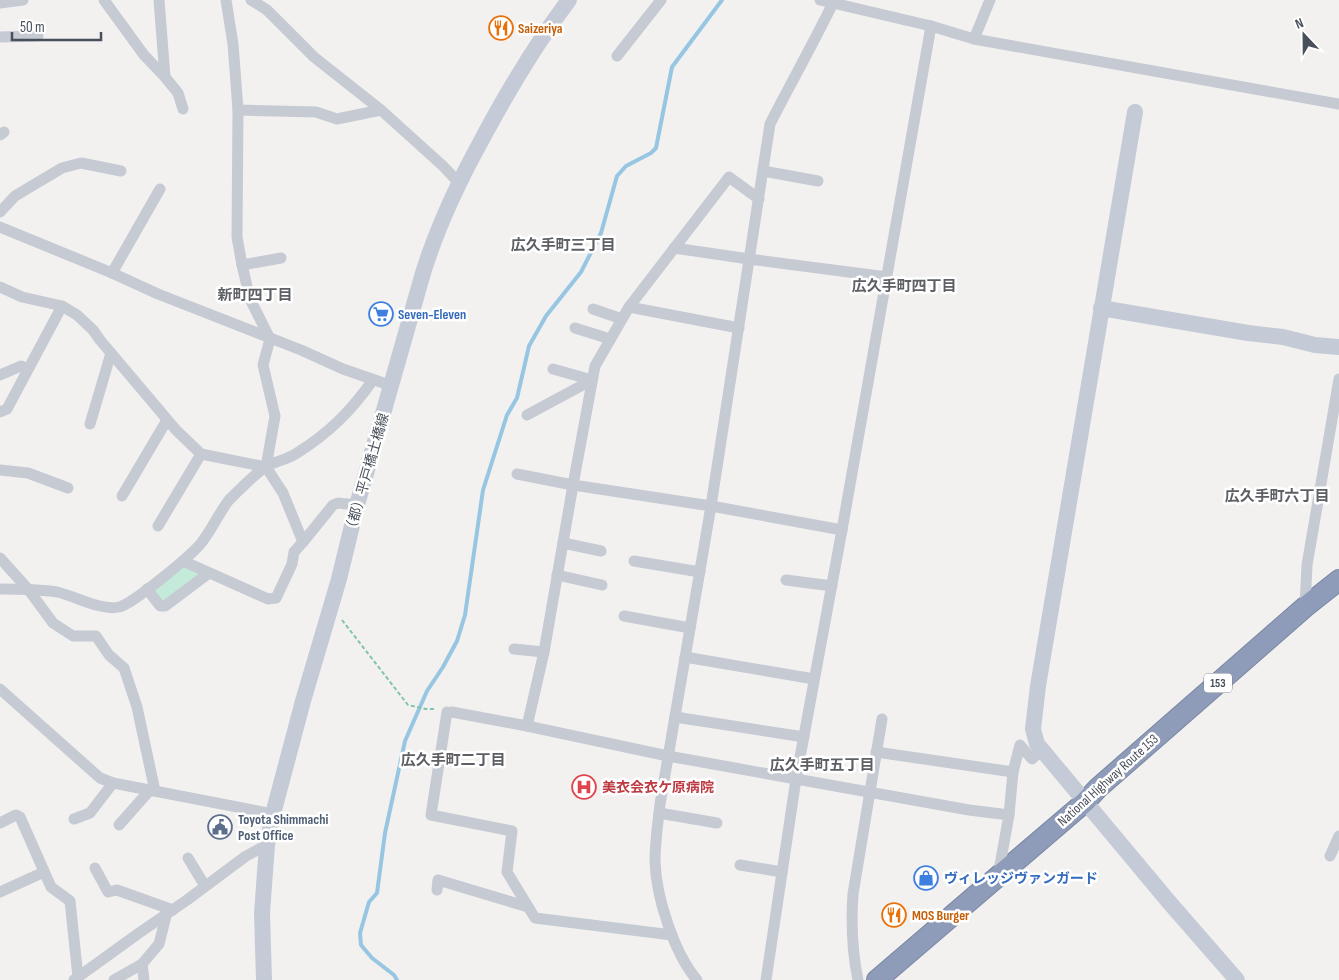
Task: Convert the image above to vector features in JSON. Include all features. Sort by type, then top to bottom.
[{"type":"highway","name":"National Highway Route 153","points":[[877,980],[998,878],[1305,607],[1339,580]]},
{"type":"street","points":[[0,4],[23,0]]},
{"type":"street","points":[[104,0],[144,55],[178,93],[183,109]]},
{"type":"street","points":[[159,0],[165,77]]},
{"type":"street","points":[[226,0],[238,110],[236,225],[242,265],[250,299],[270,339],[263,366],[275,416],[266,467],[283,493],[303,542]]},
{"type":"street","points":[[251,0],[267,10],[314,57],[381,110],[459,183]]},
{"type":"street","name":"（都）平戸橋土橋線","points":[[264,980],[262,913],[267,846],[273,814],[303,701],[331,607],[357,505],[433,240],[459,183],[507,93],[527,60],[569,0]]},
{"type":"street","points":[[617,56],[661,0]]},
{"type":"street","points":[[820,0],[974,38],[1339,104]]},
{"type":"street","points":[[974,38],[990,0]]},
{"type":"street","points":[[697,980],[688,969],[672,935],[659,888],[655,864],[655,842],[659,812],[711,506],[770,124],[832,3]]},
{"type":"street","points":[[766,980],[796,779],[931,26]]},
{"type":"street","points":[[0,37],[38,36]]},
{"type":"street","points":[[238,110],[316,112],[337,119],[381,110]]},
{"type":"street","points":[[1135,112],[1038,686],[1033,729],[1037,744],[1237,980]]},
{"type":"street","points":[[0,212],[15,196],[62,168],[82,163],[121,171]]},
{"type":"street","points":[[763,171],[818,181]]},
{"type":"street","points":[[527,726],[544,652],[572,486],[595,366],[629,307],[729,177],[759,199]]},
{"type":"street","points":[[112,273],[160,189]]},
{"type":"street","points":[[0,226],[158,294],[392,386]]},
{"type":"street","points":[[674,248],[750,260],[887,277]]},
{"type":"street","points":[[242,265],[281,258]]},
{"type":"street","points":[[0,287],[22,297],[62,306],[77,315],[93,330],[167,420],[201,454],[266,467]]},
{"type":"street","points":[[0,412],[7,409],[26,370],[62,306]]},
{"type":"street","points":[[629,307],[739,328]]},
{"type":"street","points":[[1101,308],[1248,333],[1283,337],[1314,345],[1339,347]]},
{"type":"street","points":[[593,309],[622,319]]},
{"type":"street","points":[[575,328],[610,339]]},
{"type":"street","points":[[90,424],[111,353]]},
{"type":"street","points":[[0,375],[21,366],[26,370]]},
{"type":"street","points":[[553,369],[592,380]]},
{"type":"street","points":[[1305,607],[1307,565],[1339,379]]},
{"type":"street","points":[[0,588],[57,592],[107,608],[121,607],[147,590],[183,562],[202,543],[230,500],[266,467],[284,460],[316,441],[356,404],[373,380]]},
{"type":"street","points":[[527,415],[592,380]]},
{"type":"street","points":[[122,496],[167,420]]},
{"type":"street","points":[[158,526],[201,454]]},
{"type":"street","points":[[0,470],[28,473],[68,488]]},
{"type":"street","points":[[517,474],[572,486],[711,506],[842,530]]},
{"type":"street","points":[[183,562],[268,599],[276,598],[292,564],[294,552],[333,505],[338,503],[357,505]]},
{"type":"street","points":[[563,543],[601,551]]},
{"type":"street","points":[[0,558],[28,589],[53,623],[73,636],[96,636],[109,655],[124,668],[137,707],[153,790]]},
{"type":"street","points":[[634,561],[700,572]]},
{"type":"street","points":[[147,590],[160,606],[165,606],[208,573]]},
{"type":"street","points":[[557,575],[602,585]]},
{"type":"street","points":[[786,580],[832,586]]},
{"type":"street","points":[[624,616],[690,628]]},
{"type":"street","points":[[514,649],[544,652]]},
{"type":"street","points":[[685,657],[814,679]]},
{"type":"street","points":[[0,689],[100,778],[113,783],[273,814]]},
{"type":"street","points":[[672,935],[536,918],[508,872],[512,830],[431,815],[450,712],[527,726],[668,756],[969,810],[1009,815]]},
{"type":"street","points":[[675,717],[804,737]]},
{"type":"street","points":[[858,980],[854,958],[853,894],[882,719]]},
{"type":"street","points":[[998,878],[1009,815],[1013,772],[1020,745],[1032,759],[1042,750]]},
{"type":"street","points":[[876,752],[1013,772]]},
{"type":"street","points":[[74,819],[90,813],[113,783]]},
{"type":"street","points":[[119,825],[153,790]]},
{"type":"street","points":[[659,812],[718,823]]},
{"type":"street","points":[[0,823],[16,815],[20,817],[51,887],[70,901],[76,979]]},
{"type":"street","points":[[1330,856],[1339,836]]},
{"type":"street","points":[[76,979],[138,933],[170,913],[246,856],[267,846]]},
{"type":"street","points":[[188,858],[206,886]]},
{"type":"street","points":[[740,865],[782,872]]},
{"type":"street","points":[[95,868],[108,892],[117,890],[170,913]]},
{"type":"street","points":[[0,892],[44,872]]},
{"type":"street","points":[[437,890],[438,880],[528,907]]},
{"type":"street","points":[[114,980],[142,964],[159,944],[170,913]]},
{"type":"street","points":[[142,964],[144,980]]},
{"type":"path","points":[[331,607],[408,704],[426,709]]},
{"type":"green space","points":[[183,561],[209,573],[165,606],[147,589]]},
{"type":"waterway","points":[[397,980],[394,975],[372,958],[361,945],[360,933],[369,902],[377,893],[385,833],[405,741],[427,691],[457,641],[465,615],[483,490],[507,415],[517,398],[529,346],[546,316],[581,272],[601,233],[617,176],[626,166],[651,153],[656,148],[672,67],[722,0]]},
{"type":"place","name":"Saizeriya","points":[[501,28]]},
{"type":"place","name":"Seven-Eleven","points":[[381,314]]},
{"type":"place","name":"美衣会衣ケ原病院","points":[[584,787]]},
{"type":"place","name":"Toyota Shimmachi Post Office","points":[[220,827]]},
{"type":"place","name":"ヴィレッジヴァンガード","points":[[926,878]]},
{"type":"place","name":"MOS Burger","points":[[894,915]]},
{"type":"district","name":"広久手町三丁目","points":[[563,245]]},
{"type":"district","name":"広久手町四丁目","points":[[904,286]]},
{"type":"district","name":"新町四丁目","points":[[255,295]]},
{"type":"district","name":"広久手町六丁目","points":[[1277,496]]},
{"type":"district","name":"広久手町二丁目","points":[[453,760]]},
{"type":"district","name":"広久手町五丁目","points":[[822,765]]}]
